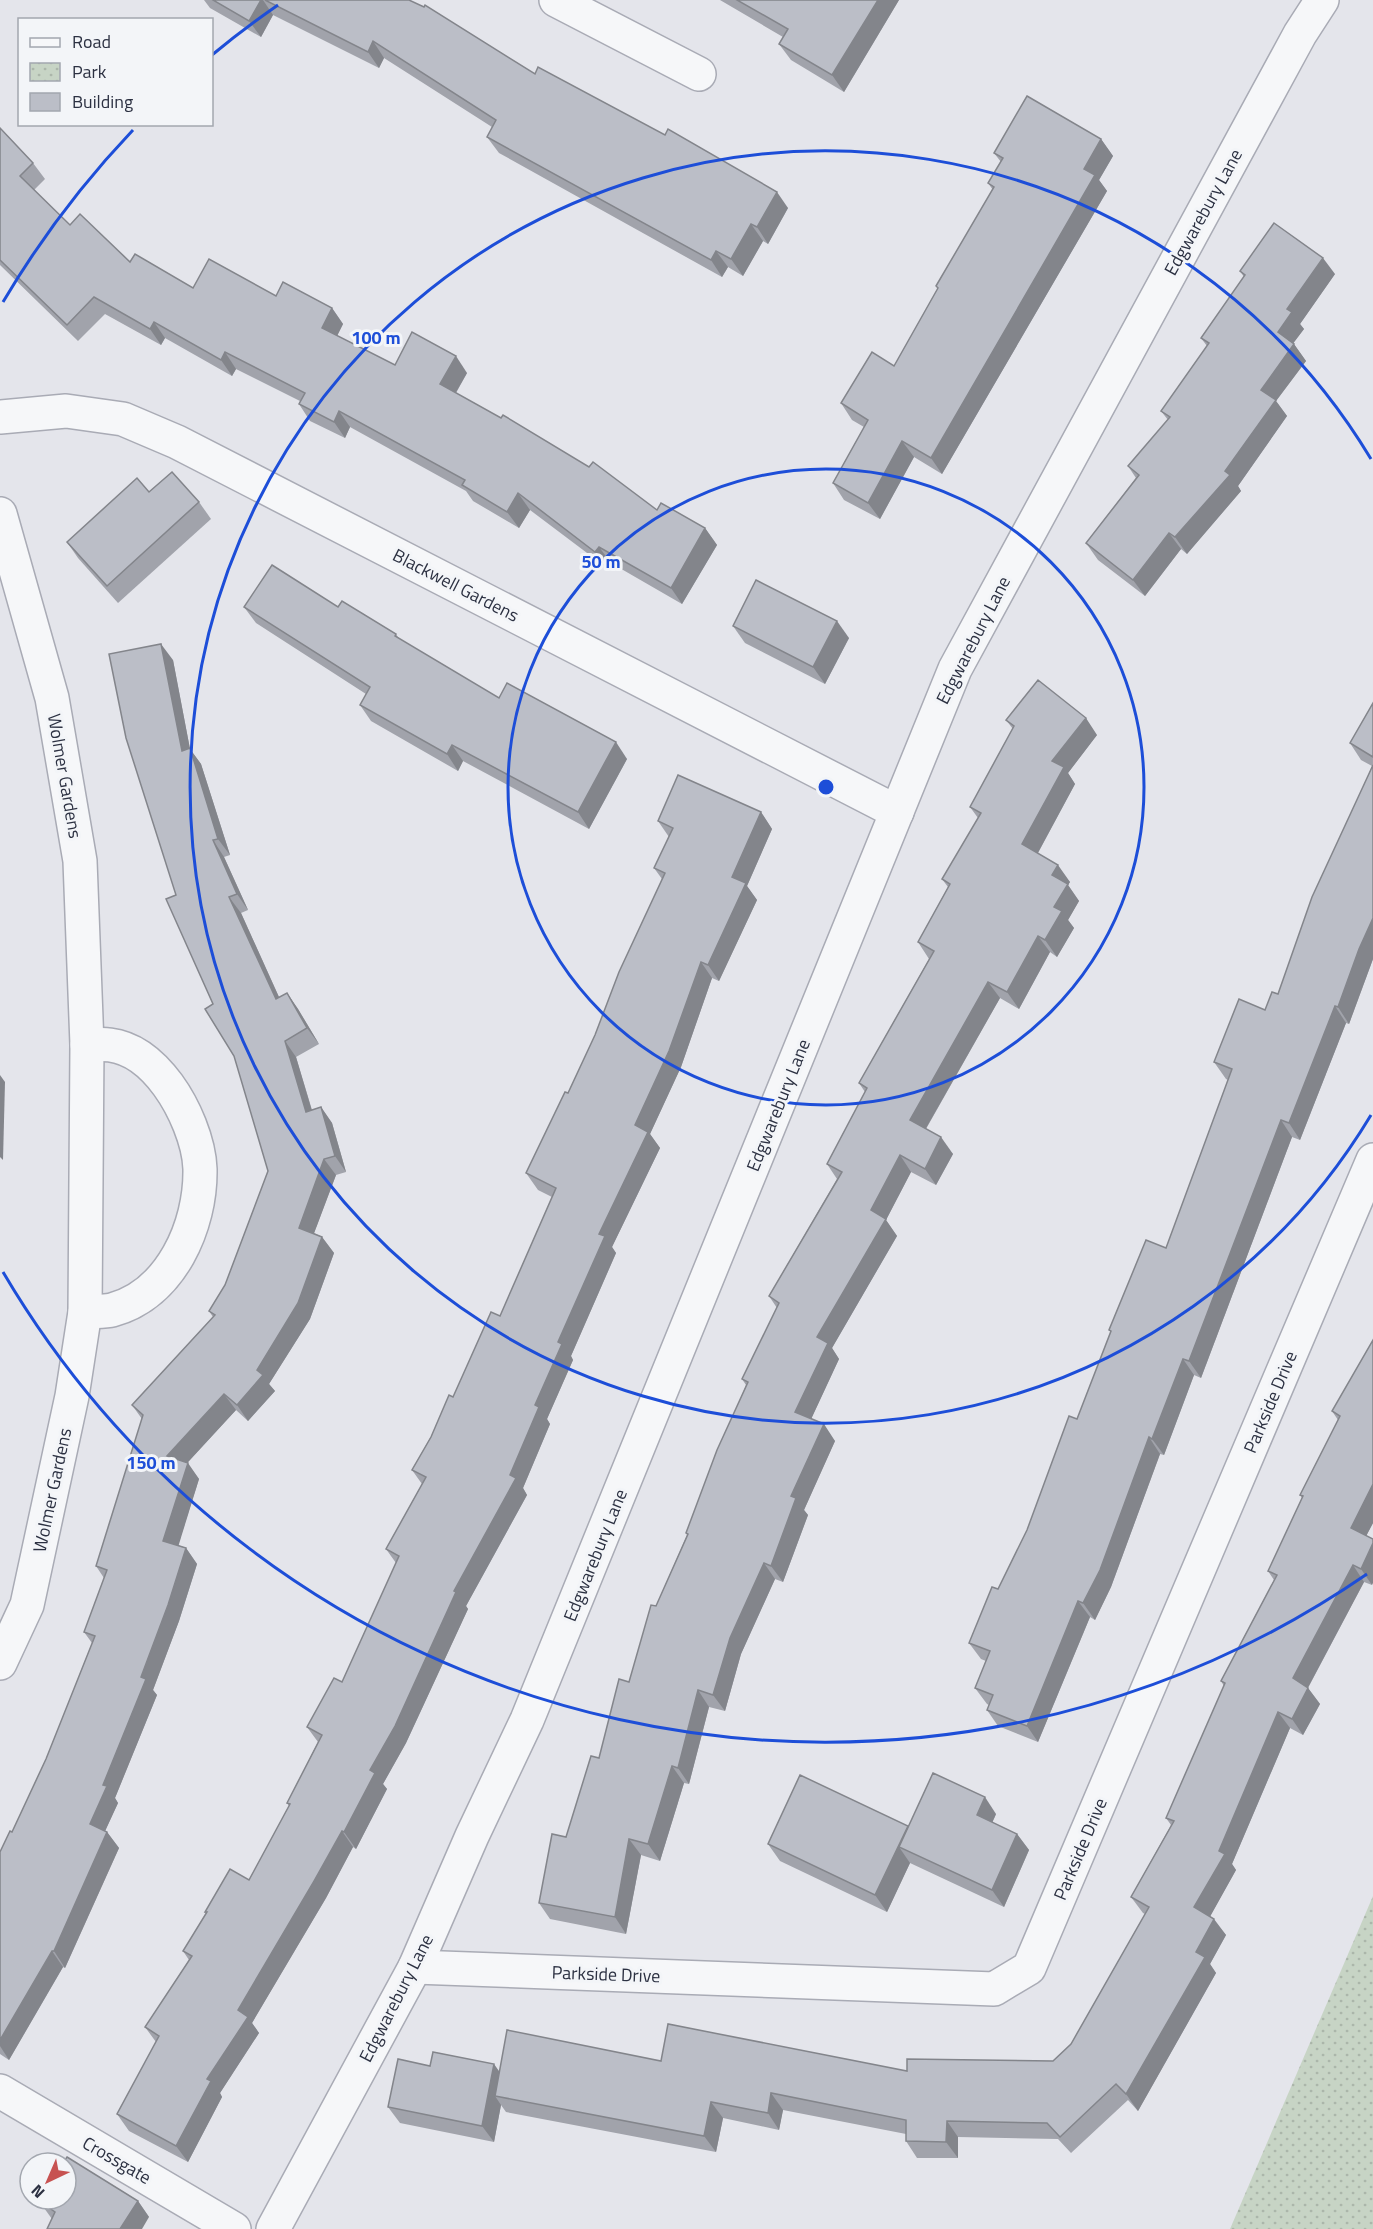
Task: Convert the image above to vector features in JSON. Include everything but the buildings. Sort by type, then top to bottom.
[{"type":"street","points":[[556,0],[699,74]]},
{"type":"street","name":"Edgwarebury Lane","points":[[273,2229],[415,1967],[472,1836],[527,1720],[955,669],[1294,44],[1322,0]]},
{"type":"street","name":"Blackwell Gardens","points":[[0,417],[66,411],[123,419],[177,442],[897,812]]},
{"type":"street","name":"Wolmer Gardens","points":[[0,514],[52,698],[80,861],[87,1045],[85,1312],[72,1396],[27,1605],[0,1663]]},
{"type":"street","points":[[85,1312],[112,1310],[134,1300],[154,1287],[170,1271],[190,1231],[198,1195],[200,1168],[196,1144],[178,1100],[158,1071],[138,1055],[111,1045],[87,1045]]},
{"type":"street","name":"Parkside Drive","points":[[415,1967],[994,1989],[1029,1968],[1373,1160]]},
{"type":"street","name":"Crossgate","points":[[0,2091],[234,2229]]},
{"type":"green space","points":[[1373,1896],[1373,2229],[1230,2229]]}]
